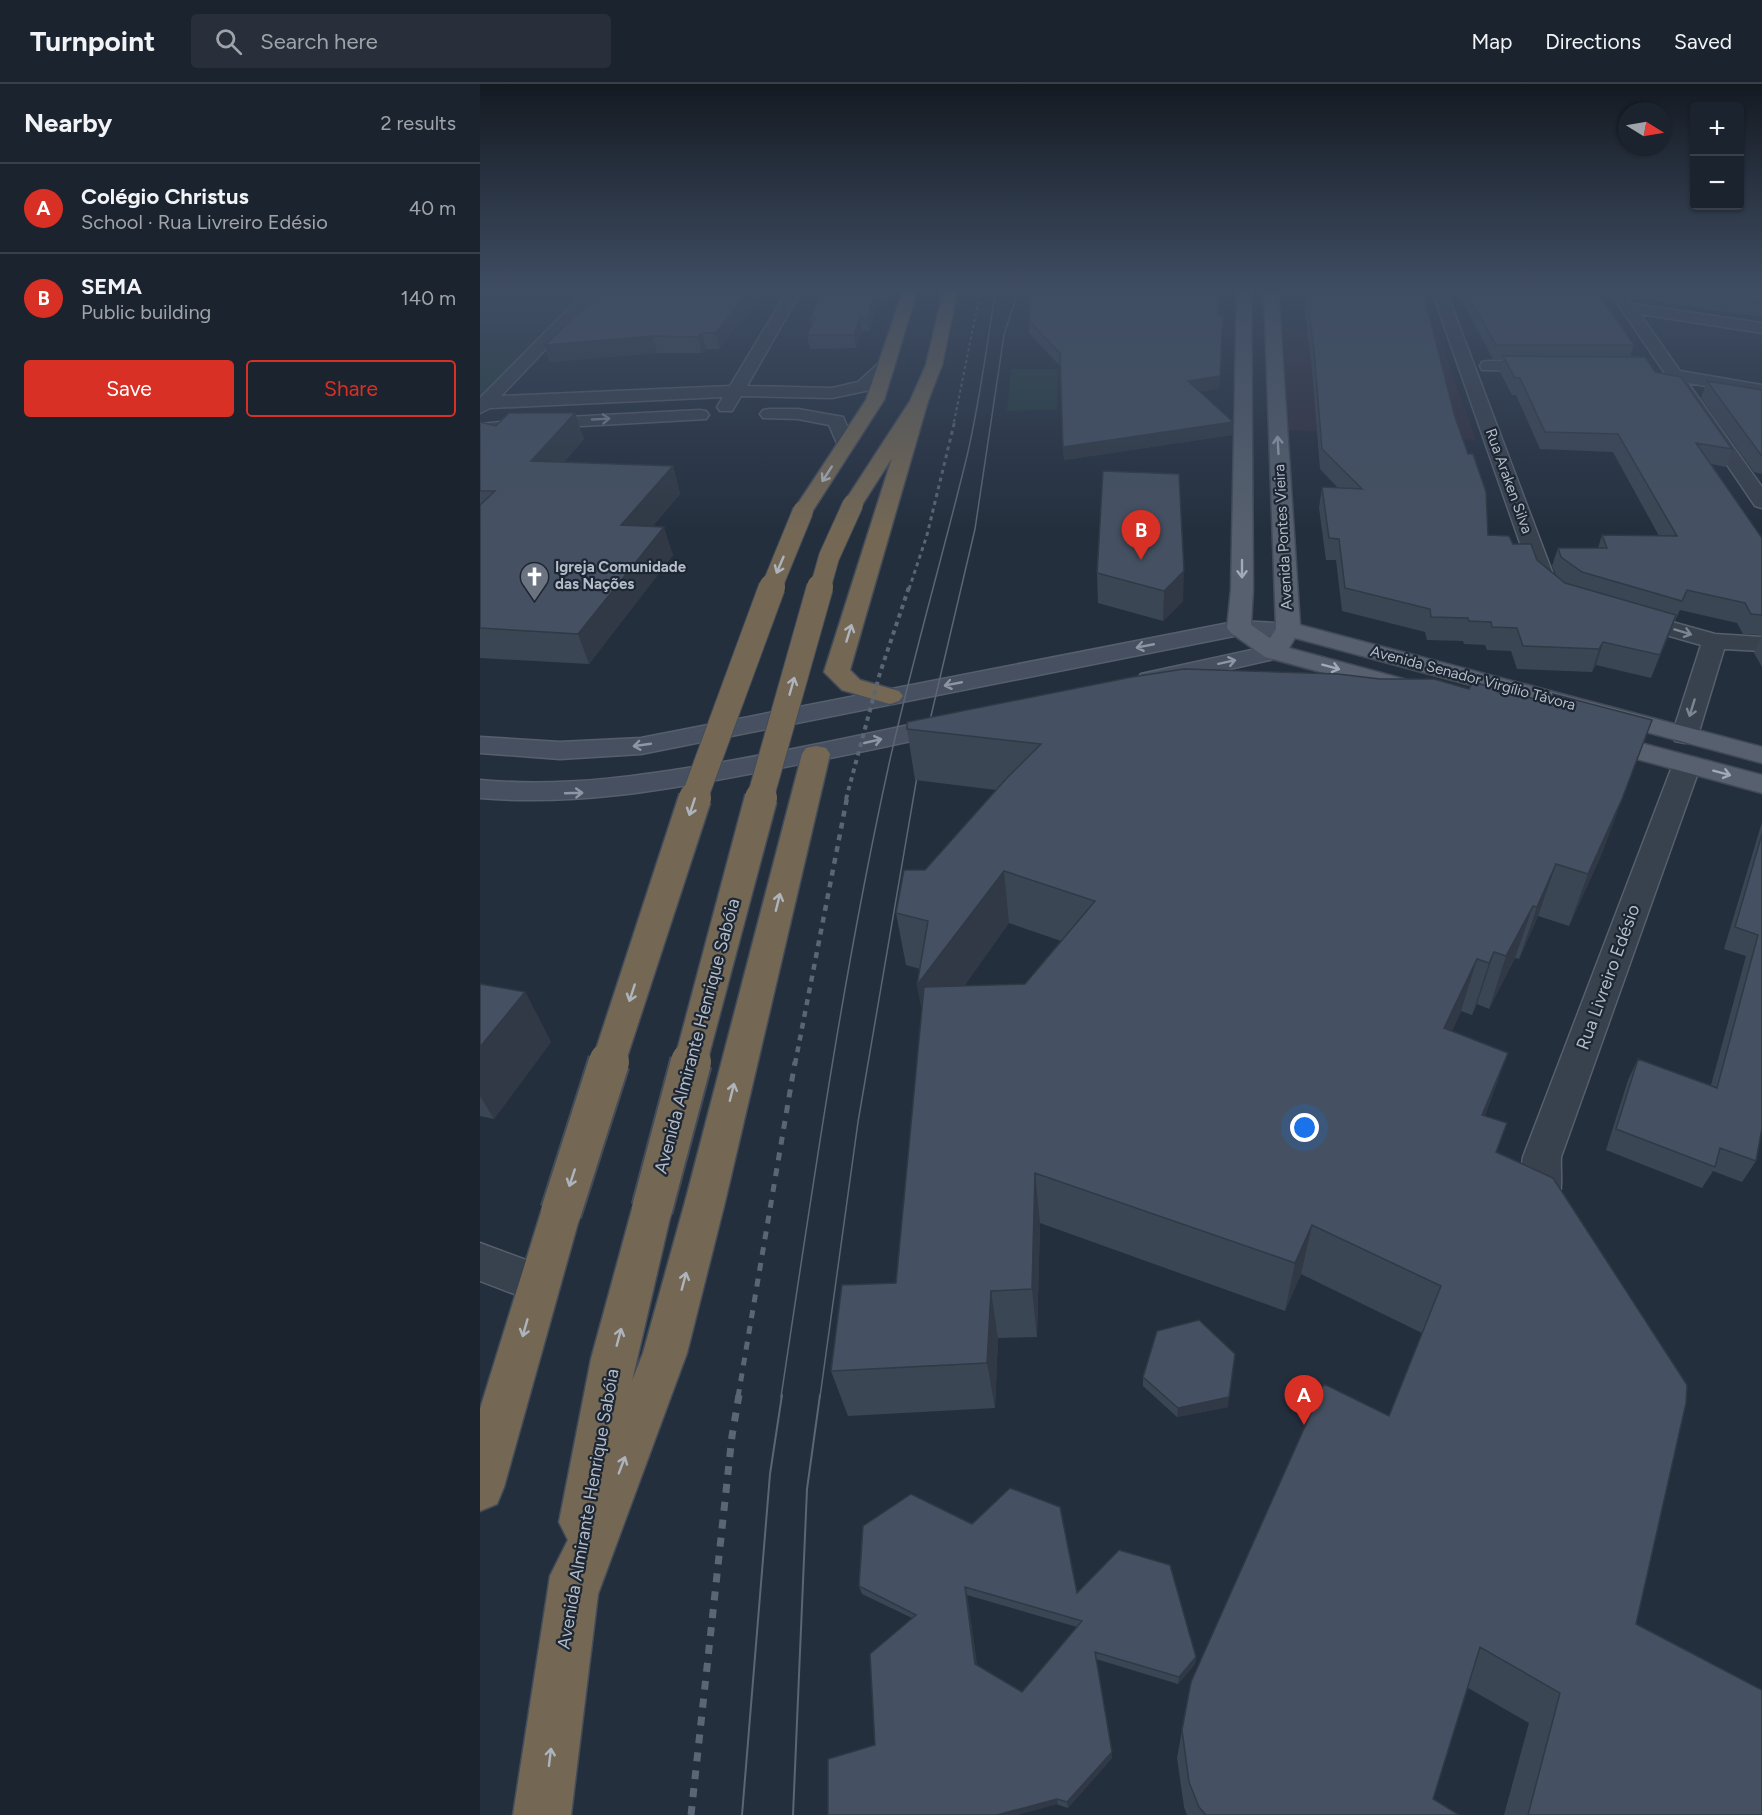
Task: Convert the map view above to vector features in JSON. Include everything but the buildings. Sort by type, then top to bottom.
[{"type":"highway","points":[[480,1487],[538,1284],[705,765],[777,572],[803,511],[875,400],[886,369]]},
{"type":"highway","name":"Avenida Almirante Henrique Sabóia","points":[[542,1815],[571,1598],[613,1359],[774,747],[829,557],[853,504],[919,401],[932,369]]},
{"type":"highway","points":[[890,696],[851,685],[837,672],[919,401]]},
{"type":"highway","points":[[571,1598],[664,1353],[705,1202],[816,754]]},
{"type":"main road","points":[[1243,369],[1242,590],[1239,628],[1274,652]]},
{"type":"main road","name":"Avenida Pontes Vieira","points":[[1274,652],[1288,629],[1275,369]]},
{"type":"main road","name":"Avenida Senador Virgílio Távora","points":[[1288,629],[1686,749],[1762,784]]},
{"type":"main road","name":"Avenida Senador Virgílio Távora","points":[[1274,652],[1438,696]]},
{"type":"main road","name":"Avenida Senador Virgílio Távora","points":[[1574,733],[1686,749],[1762,755]]},
{"type":"street","points":[[482,404],[517,369]]},
{"type":"street","points":[[722,414],[748,369]]},
{"type":"street","points":[[482,404],[735,391],[832,393],[864,386],[883,369]]},
{"type":"street","name":"Rua Araken Silva","points":[[1467,369],[1544,580],[1567,598]]},
{"type":"street","points":[[1669,369],[1758,492]]},
{"type":"street","points":[[1673,375],[1762,390]]},
{"type":"street","points":[[480,430],[573,421],[722,414],[798,414],[837,422],[846,444]]},
{"type":"street","points":[[1609,612],[1714,641],[1762,644]]},
{"type":"street","points":[[480,745],[530,751],[641,746],[1239,628],[1288,629]]},
{"type":"street","name":"Rua Livreiro Edésio","points":[[1542,1192],[1540,1174],[1542,1157],[1686,749],[1714,641]]},
{"type":"street","points":[[1129,684],[1274,652]]},
{"type":"street","points":[[480,789],[515,793],[591,792],[637,786],[816,754],[978,717]]},
{"type":"street","points":[[480,1262],[538,1284]]},
{"type":"shaded area","points":[[1285,369],[1451,369],[1476,440],[1288,430]]},
{"type":"green space","points":[[480,369],[512,369],[498,385],[480,396]]},
{"type":"green space","points":[[1011,369],[1058,369],[1057,410],[1007,411]]},
{"type":"tram line","points":[[781,1397],[830,1079],[872,843],[898,725],[972,435],[984,369]]},
{"type":"tram line","points":[[927,733],[975,529],[999,369]]},
{"type":"tram line","points":[[820,1397],[858,1122],[919,765]]},
{"type":"tram line","points":[[742,1815],[770,1474],[782,1395]]},
{"type":"tram line","points":[[793,1815],[807,1489],[820,1395]]},
{"type":"railway","points":[[954,422],[965,369]]},
{"type":"railway","points":[[909,589],[927,535],[955,420]]},
{"type":"railway","points":[[846,799],[880,673],[909,587]]},
{"type":"railway","points":[[795,1064],[847,798]]},
{"type":"railway","points":[[738,1397],[795,1062]]},
{"type":"railway","points":[[691,1815],[732,1436],[739,1395]]},
{"type":"place","name":"SEMA","points":[[1141,560]]},
{"type":"place","name":"Igreja Comunidade das Nações","points":[[534,602]]},
{"type":"place","name":"Colégio Christus","points":[[1304,1425]]}]
